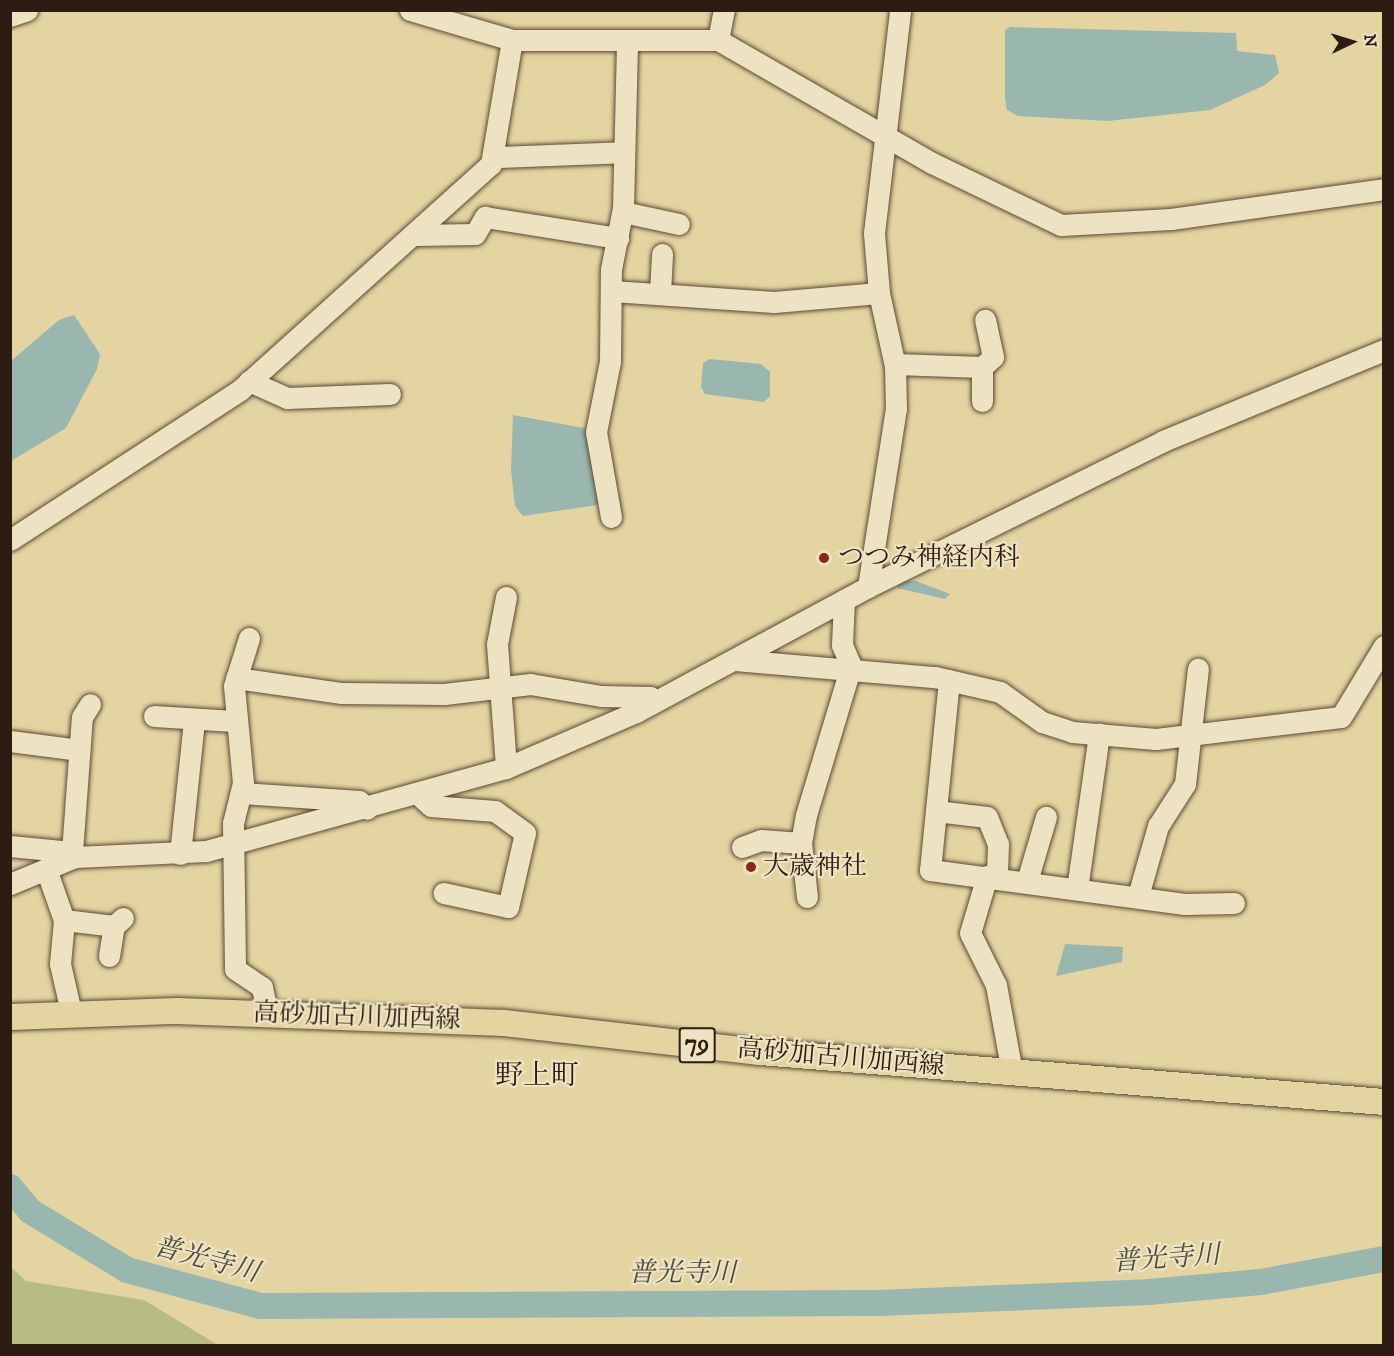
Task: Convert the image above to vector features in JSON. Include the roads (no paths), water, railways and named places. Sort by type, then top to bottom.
[{"type":"main road","name":"高砂加古川加西線","points":[[10,1017],[71,1012],[267,1013],[504,1023],[760,1052],[1383,1102]]},
{"type":"street","points":[[10,16],[27,10]]},
{"type":"street","points":[[410,10],[512,40],[627,42],[717,40],[886,136],[1061,225],[1171,219],[1383,189]]},
{"type":"street","points":[[717,40],[724,10]]},
{"type":"street","points":[[868,587],[896,409],[895,364],[879,293],[876,184],[886,136],[900,10]]},
{"type":"street","points":[[10,540],[249,381],[416,235],[496,157],[512,40]]},
{"type":"street","points":[[611,517],[596,432],[609,361],[612,291],[623,212],[627,42]]},
{"type":"street","points":[[496,157],[624,152]]},
{"type":"street","points":[[623,212],[679,224]]},
{"type":"street","points":[[416,235],[475,234],[485,218],[618,238]]},
{"type":"street","points":[[660,293],[662,254]]},
{"type":"street","points":[[612,291],[774,302],[879,293]]},
{"type":"street","points":[[895,364],[982,367],[993,357],[985,320]]},
{"type":"street","points":[[10,846],[73,855],[180,854],[235,844],[419,795],[506,768],[654,702],[868,587],[1163,441],[1383,350]]},
{"type":"street","points":[[982,367],[982,401]]},
{"type":"street","points":[[249,381],[287,398],[390,394]]},
{"type":"street","points":[[506,597],[497,644],[506,768]]},
{"type":"street","points":[[807,897],[801,843],[850,669],[842,645],[844,600]]},
{"type":"street","points":[[249,638],[236,678],[234,721],[240,730],[242,794],[234,813],[235,969],[262,987],[267,1013]]},
{"type":"street","points":[[735,660],[949,680],[1000,692],[1042,722],[1099,734],[1156,739],[1341,717],[1383,646]]},
{"type":"street","points":[[1138,896],[1158,826],[1185,784],[1194,735],[1198,669]]},
{"type":"street","points":[[236,678],[342,693],[444,694],[530,684],[601,696],[650,697],[654,702]]},
{"type":"street","points":[[949,680],[930,870],[992,876],[1185,904],[1234,903]]},
{"type":"street","points":[[73,855],[82,717],[90,704]]},
{"type":"street","points":[[154,716],[234,721]]},
{"type":"street","points":[[180,854],[194,720]]},
{"type":"street","points":[[1077,889],[1099,734]]},
{"type":"street","points":[[10,741],[80,750]]},
{"type":"street","points":[[242,794],[359,801],[367,809]]},
{"type":"street","points":[[419,795],[431,806],[495,811],[525,833],[508,907],[444,893]]},
{"type":"street","points":[[936,811],[981,812],[987,817],[998,844],[992,876],[970,933],[996,985],[1012,1072]]},
{"type":"street","points":[[1027,881],[1046,817]]},
{"type":"street","points":[[742,847],[761,840],[801,843]]},
{"type":"street","points":[[10,884],[73,855]]},
{"type":"street","points":[[46,869],[64,920],[60,964],[71,1012]]},
{"type":"street","points":[[64,920],[118,922],[109,956]]},
{"type":"water","points":[[1010,27],[1236,33],[1237,51],[1275,55],[1279,73],[1265,85],[1210,110],[1108,121],[1018,116],[1007,110],[1005,98],[1005,30]]},
{"type":"water","points":[[74,315],[100,354],[97,369],[66,428],[11,461],[11,361],[59,320]]},
{"type":"water","points":[[710,359],[761,364],[770,372],[770,396],[764,402],[705,394],[701,387],[703,363]]},
{"type":"water","points":[[513,415],[589,429],[601,501],[597,505],[523,516],[515,506],[511,470]]},
{"type":"water","points":[[901,581],[916,581],[950,594],[945,599],[897,588]]},
{"type":"water","points":[[1065,944],[1123,947],[1122,962],[1056,976]]},
{"type":"waterway","name":"普光寺川","points":[[10,1187],[30,1211],[127,1270],[260,1306],[878,1303],[1149,1292],[1261,1282],[1384,1259]]},
{"type":"place","name":"つつみ神経内科","points":[[824,558]]},
{"type":"place","name":"大歳神社","points":[[751,867]]},
{"type":"district","name":"野上町","points":[[537,1076]]}]
